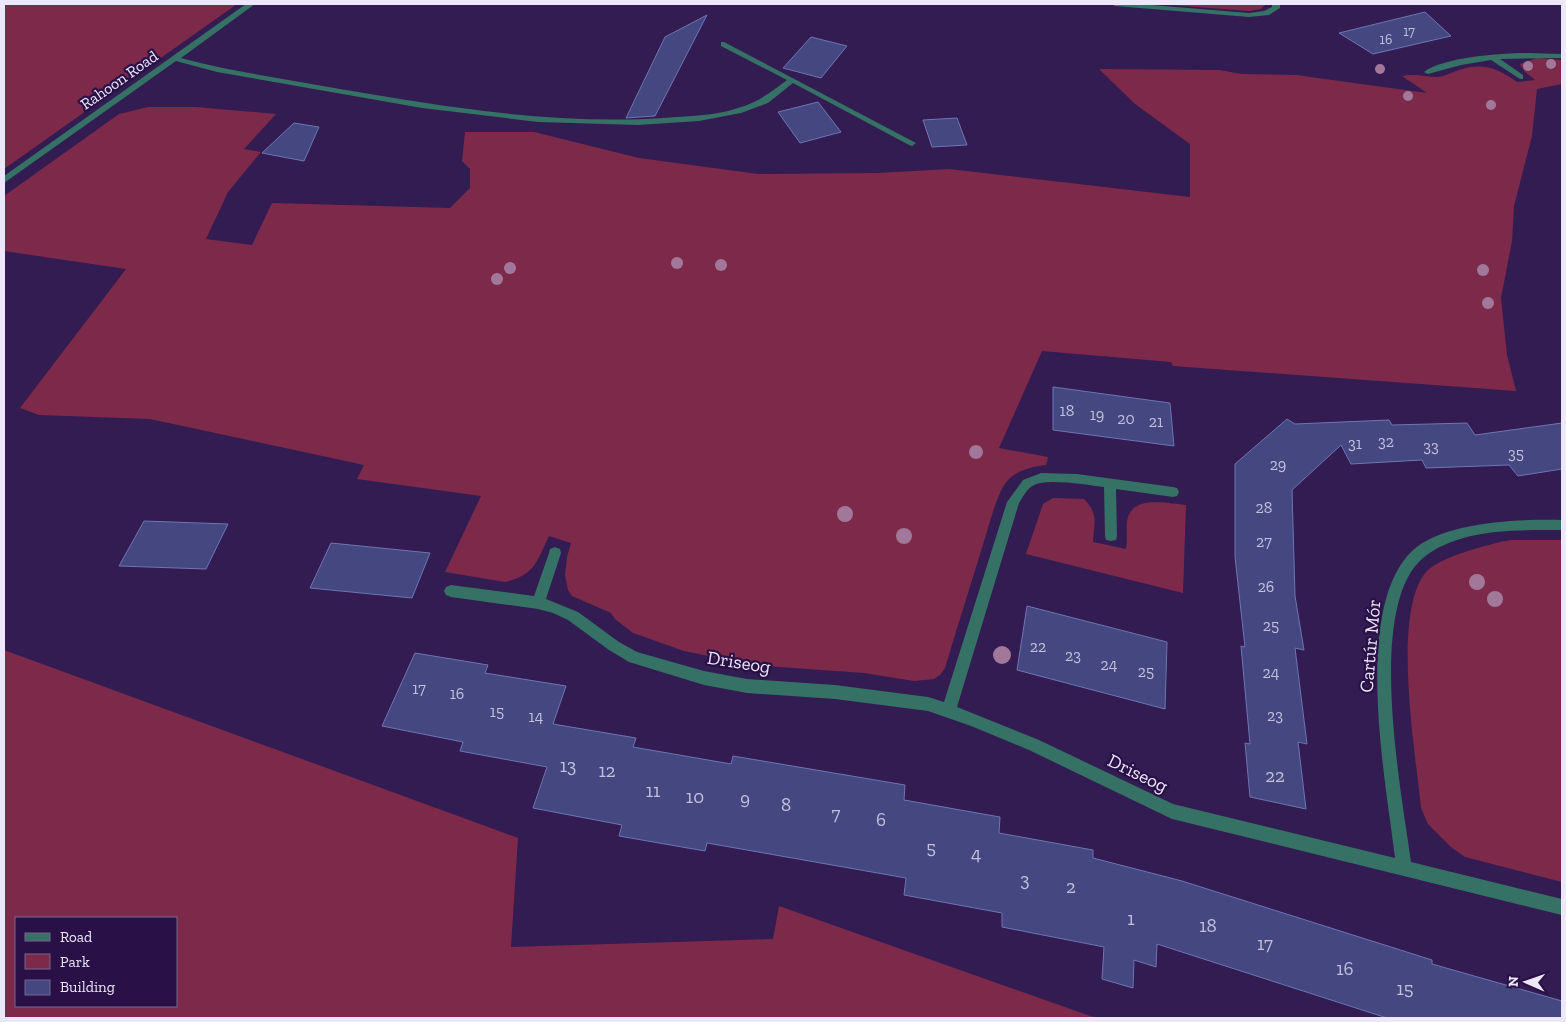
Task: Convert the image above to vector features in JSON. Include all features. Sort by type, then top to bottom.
[{"type":"street","name":"Rahoon Road","points":[[4,180],[251,4]]},
{"type":"street","points":[[1115,4],[1249,15],[1271,12],[1276,8],[1276,4]]},
{"type":"street","points":[[724,44],[912,144]]},
{"type":"street","points":[[1428,72],[1462,61],[1492,57],[1532,54],[1562,56]]},
{"type":"street","points":[[1492,57],[1520,77]]},
{"type":"street","points":[[176,59],[217,70],[422,105],[538,119],[638,122],[698,118],[738,111],[766,100],[792,80]]},
{"type":"street","points":[[948,712],[1013,502],[1019,492],[1031,480],[1061,478],[1173,492]]},
{"type":"street","points":[[1110,484],[1111,536]]},
{"type":"street","name":"Cartúr Mór","points":[[1404,867],[1385,700],[1386,643],[1390,608],[1400,576],[1416,555],[1441,541],[1493,528],[1562,526]]},
{"type":"street","points":[[538,603],[555,553]]},
{"type":"street","name":"Driseog","points":[[451,591],[538,603],[574,616],[614,646],[634,657],[697,676],[747,686],[835,692],[928,704],[982,722],[1172,811],[1404,867]]},
{"type":"street","points":[[1404,867],[1562,907]]},
{"type":"green space","points":[[4,4],[237,4],[4,169]]},
{"type":"green space","points":[[1158,4],[1266,4],[1261,9],[1249,11]]},
{"type":"green space","points":[[1537,58],[1562,60],[1562,84],[1537,89],[1532,136],[1514,206],[1512,241],[1501,298],[1507,355],[1516,391],[1173,366],[1171,362],[1042,351],[999,448],[1048,457],[1046,465],[1032,467],[1018,473],[1010,478],[1002,489],[992,515],[945,668],[934,679],[914,681],[864,673],[753,665],[684,651],[633,633],[615,619],[611,613],[572,596],[568,590],[565,575],[571,543],[549,536],[534,566],[515,579],[505,582],[445,572],[481,496],[357,479],[364,465],[150,419],[39,415],[20,408],[126,269],[4,251],[4,196],[119,114],[148,107],[196,107],[276,114],[244,149],[261,152],[228,192],[206,239],[252,245],[272,203],[450,208],[470,188],[470,169],[462,161],[465,132],[534,132],[639,158],[758,174],[878,173],[949,169],[1190,197],[1190,144],[1135,104],[1099,69],[1219,70],[1242,74],[1296,75],[1427,93],[1402,76],[1440,77],[1467,68],[1482,67],[1503,73],[1517,82],[1535,80],[1524,71],[1520,64]]},
{"type":"green space","points":[[1053,498],[1084,499],[1094,514],[1093,542],[1126,549],[1128,517],[1132,510],[1145,503],[1154,502],[1186,505],[1183,593],[1026,554],[1043,504]]},
{"type":"green space","points":[[1511,540],[1562,540],[1562,882],[1465,857],[1451,847],[1428,824],[1421,808],[1408,686],[1410,619],[1416,592],[1426,572],[1442,561],[1479,547]]},
{"type":"green space","points":[[4,650],[518,838],[511,947],[773,939],[779,906],[1096,1018],[4,1018]]},
{"type":"building","points":[[1425,12],[1451,36],[1373,54],[1339,33]]},
{"type":"building","points":[[707,15],[655,116],[626,118],[665,37]]},
{"type":"building","points":[[811,37],[847,46],[821,78],[783,68]]},
{"type":"building","points":[[818,102],[841,132],[800,143],[778,112]]},
{"type":"building","points":[[957,118],[967,145],[932,147],[923,120]]},
{"type":"building","points":[[294,123],[319,127],[304,161],[262,153]]},
{"type":"building","points":[[1053,387],[1170,403],[1174,446],[1053,430]]},
{"type":"building","points":[[1287,419],[1295,424],[1389,420],[1392,425],[1467,423],[1475,435],[1562,423],[1562,469],[1518,476],[1509,465],[1426,468],[1422,460],[1351,464],[1341,445],[1292,490],[1295,596],[1304,650],[1295,648],[1307,744],[1298,742],[1306,809],[1250,797],[1245,743],[1250,744],[1241,646],[1245,647],[1235,557],[1235,464]]},
{"type":"building","points":[[144,521],[228,524],[206,569],[119,566]]},
{"type":"building","points":[[331,543],[430,553],[412,598],[310,588]]},
{"type":"building","points":[[1027,606],[1167,642],[1165,709],[1017,670]]},
{"type":"building","points":[[415,653],[488,665],[485,673],[566,686],[553,724],[636,738],[633,747],[731,764],[733,756],[905,785],[904,800],[1000,817],[999,833],[1093,850],[1093,858],[1182,881],[1432,960],[1432,964],[1562,1001],[1562,1018],[1387,1018],[1157,944],[1156,967],[1134,960],[1133,988],[1102,979],[1104,947],[1002,927],[1002,913],[904,895],[906,878],[707,843],[705,851],[619,836],[622,825],[533,808],[547,767],[460,751],[463,742],[382,726]]}]
